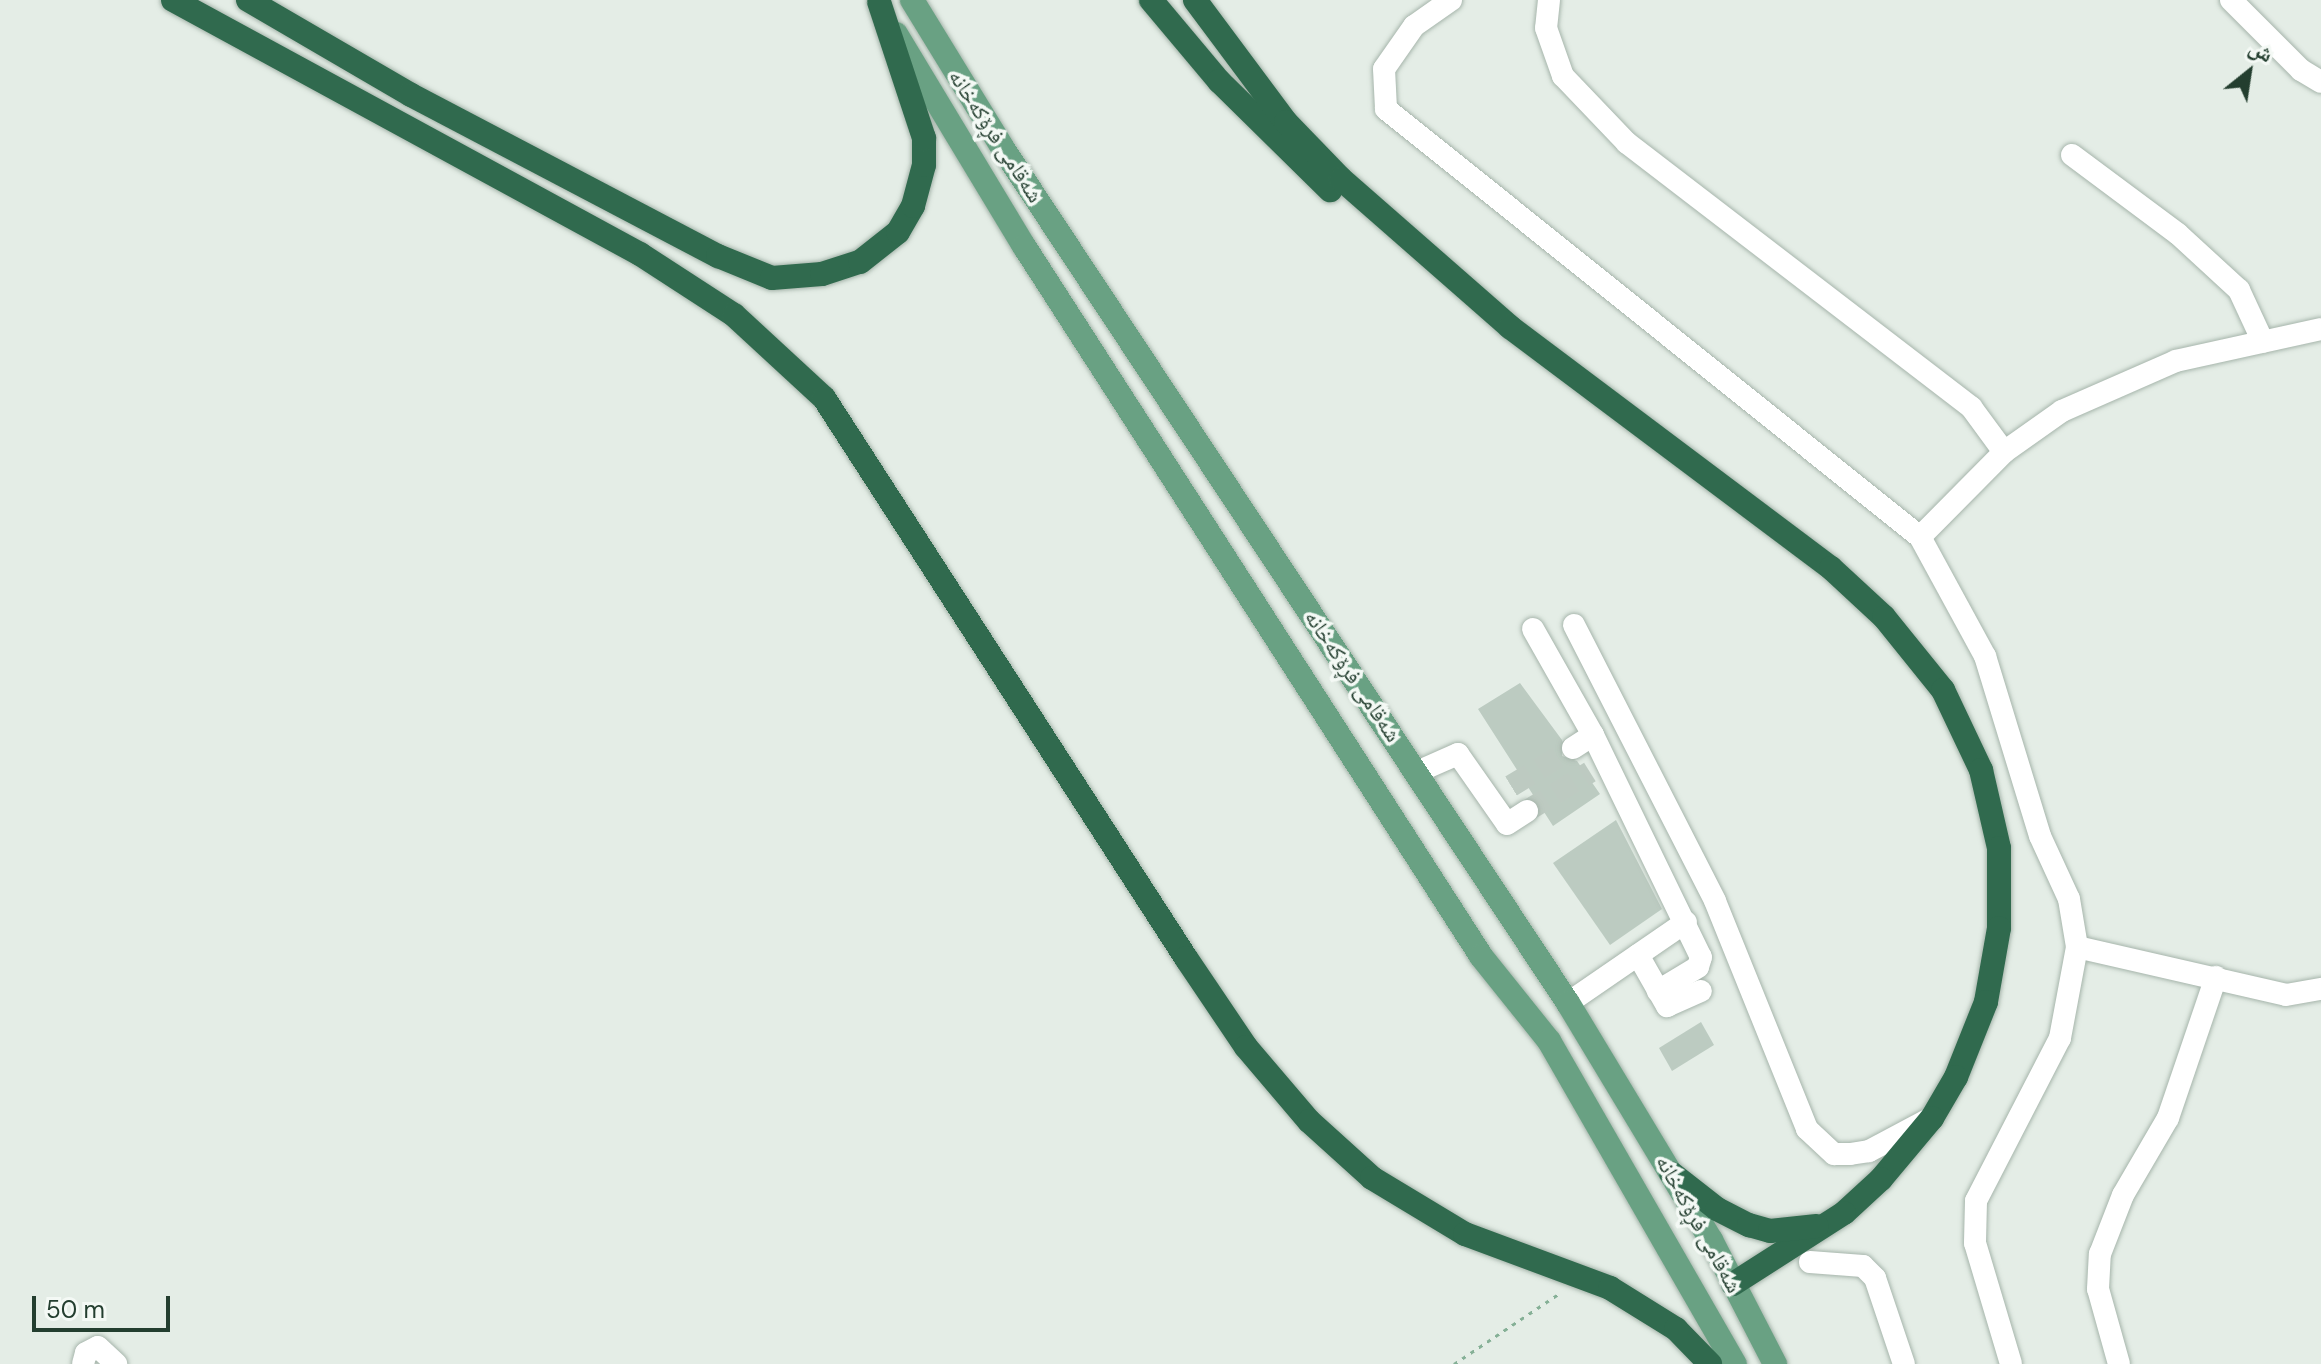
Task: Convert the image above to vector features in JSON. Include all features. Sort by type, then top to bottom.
[{"type":"highway","points":[[173,0],[640,254],[734,315],[824,398],[1186,958],[1246,1047],[1309,1121],[1385,1186],[1465,1234],[1610,1288],[1676,1329],[1710,1364]]},
{"type":"highway","points":[[248,0],[411,95],[718,256],[772,278],[822,274],[860,262],[898,232],[913,206],[924,165],[924,138],[878,1]]},
{"type":"highway","points":[[1151,0],[1219,81],[1325,186],[1464,298],[1510,327]]},
{"type":"highway","points":[[1195,0],[1286,122],[1330,168],[1510,327],[1831,568],[1884,617],[1943,690],[1981,770],[1999,848],[1999,928],[1972,1043],[1932,1118],[1881,1179],[1827,1223],[1733,1284]]},
{"type":"highway","points":[[1671,1173],[1717,1209],[1749,1225],[1787,1231],[1827,1223]]},
{"type":"main road","name":"شەقامی فڕۆکەخانە","points":[[912,0],[1002,147],[1574,1013],[1671,1173],[1775,1364]]},
{"type":"main road","name":"شەقامی فڕۆکەخانە","points":[[878,1],[1024,246],[1455,916],[1549,1041],[1702,1301],[1735,1364]]},
{"type":"main road","points":[[1549,1041],[1574,1013]]},
{"type":"main road","points":[[1702,1301],[1733,1284]]},
{"type":"street","points":[[1451,0],[1414,26],[1384,69],[1386,109],[1920,537],[1985,656],[2040,836],[2069,899],[2077,947],[2060,1038],[1976,1201],[1975,1243],[2011,1364]]},
{"type":"street","points":[[1549,0],[1546,28],[1563,76],[1627,143],[1971,407],[2004,452]]},
{"type":"street","points":[[2231,0],[2301,70],[2321,82]]},
{"type":"street","points":[[2072,155],[2178,234],[2239,290],[2263,342]]},
{"type":"street","points":[[1920,537],[2004,452],[2062,411],[2176,361],[2321,329]]},
{"type":"street","points":[[1533,629],[1593,735],[1598,767],[1686,922],[1700,964],[1658,991]]},
{"type":"street","points":[[1548,657],[1578,634],[1715,901],[1807,1129],[1834,1154],[1850,1154],[1869,1151],[1932,1118]]},
{"type":"street","points":[[1573,748],[1593,735]]},
{"type":"street","points":[[1417,772],[1458,754],[1507,824],[1527,811]]},
{"type":"street","points":[[1492,799],[1511,786]]},
{"type":"street","points":[[1574,1013],[1638,955],[1686,922]]},
{"type":"street","points":[[2077,947],[2286,995],[2321,989]]},
{"type":"street","points":[[1638,955],[1670,1007],[1701,991]]},
{"type":"street","points":[[2119,1364],[2098,1289],[2100,1254],[2123,1195],[2168,1118],[2216,977]]},
{"type":"street","points":[[1810,1262],[1863,1266],[1875,1278],[1904,1364]]},
{"type":"street","points":[[83,1364],[86,1353],[98,1347],[116,1364]]},
{"type":"path","points":[[1454,1364],[1560,1293],[1575,1297]]},
{"type":"building","points":[[1520,683],[1562,740],[1562,756],[1577,761],[1600,794],[1553,826],[1478,709]]},
{"type":"building","points":[[1616,820],[1662,909],[1610,945],[1553,863]]},
{"type":"building","points":[[1701,1022],[1714,1045],[1672,1071],[1659,1048]]},
{"type":"tunnel","points":[[1511,786],[1573,748]]},
{"type":"tunnel","points":[[1527,811],[1590,772]]}]
